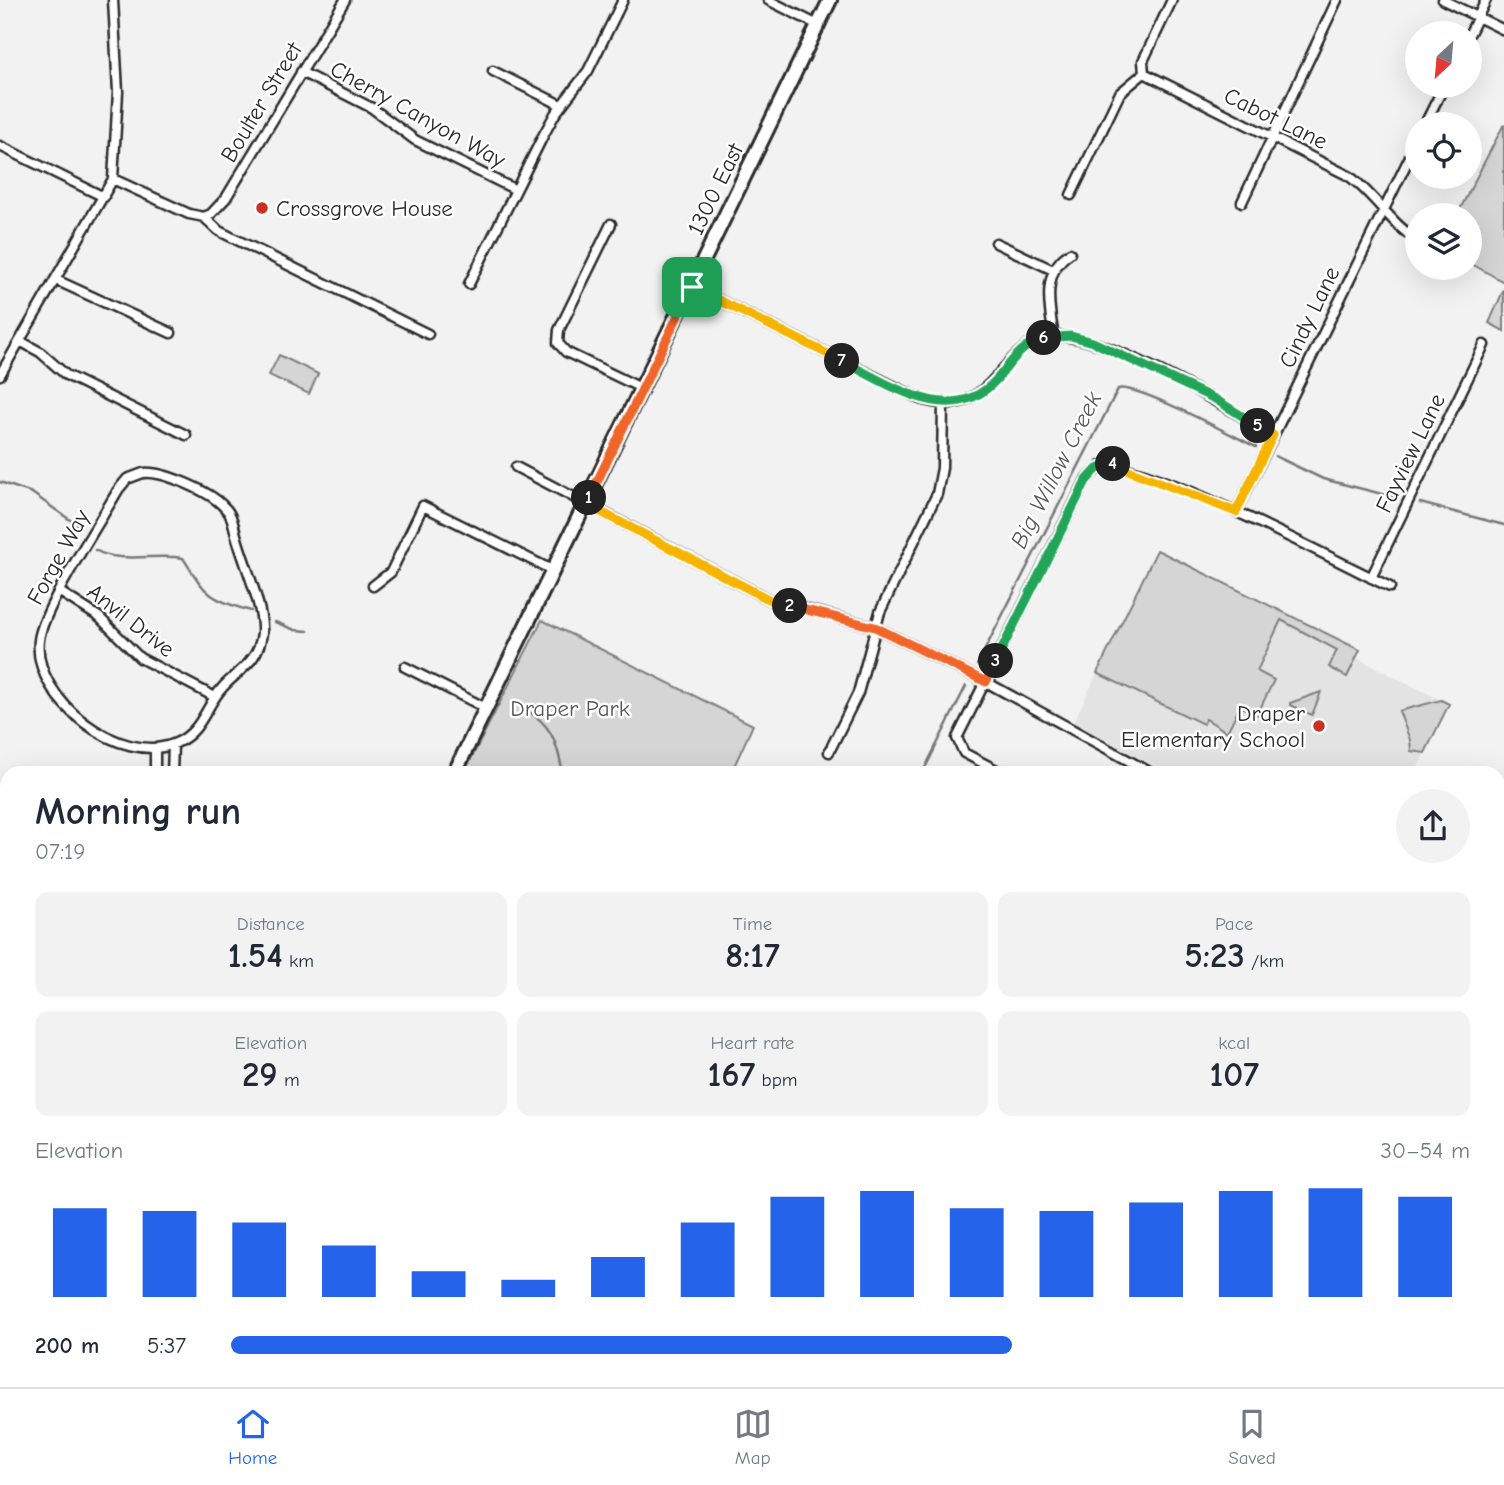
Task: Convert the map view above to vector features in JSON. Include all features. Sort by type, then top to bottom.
[{"type":"main road","name":"1300 East","points":[[458,766],[830,0]]},
{"type":"street","points":[[0,375],[113,179],[118,92],[113,0]]},
{"type":"street","name":"Boulter Street","points":[[204,217],[211,214],[226,198],[345,0]]},
{"type":"street","points":[[469,284],[561,106],[588,71],[623,0]]},
{"type":"street","points":[[768,0],[818,25]]},
{"type":"street","points":[[1071,195],[1120,93],[1144,73],[1143,61],[1172,0]]},
{"type":"street","points":[[1242,202],[1269,147],[1270,137],[1337,0]]},
{"type":"street","points":[[1443,0],[1504,30]]},
{"type":"street","points":[[1476,21],[1486,0]]},
{"type":"street","points":[[494,71],[561,106]]},
{"type":"street","name":"Cherry Canyon Way","points":[[301,72],[372,108],[415,140],[516,190]]},
{"type":"street","name":"Cabot Lane","points":[[1144,73],[1349,176],[1405,230]]},
{"type":"street","points":[[0,146],[104,197]]},
{"type":"street","name":"Cindy Lane","points":[[1236,512],[1405,166]]},
{"type":"street","points":[[113,179],[189,214],[204,217],[219,231],[428,334]]},
{"type":"street","points":[[611,224],[559,330],[558,343],[566,352],[643,389]]},
{"type":"street","points":[[996,243],[1053,270]]},
{"type":"street","points":[[1054,337],[1049,295],[1053,270],[1070,253]]},
{"type":"street","points":[[56,280],[171,333]]},
{"type":"street","points":[[692,287],[918,398],[943,404],[964,400],[982,392],[1024,349],[1054,337],[1079,338],[1100,345],[1215,399],[1273,435]]},
{"type":"street","points":[[20,341],[40,352],[66,375],[186,435]]},
{"type":"street","name":"Fayview Lane","points":[[1371,578],[1484,345]]},
{"type":"street","points":[[828,752],[858,693],[875,627],[937,494],[942,468],[943,404]]},
{"type":"street","points":[[988,766],[967,755],[958,745],[959,734],[1086,481],[1097,469],[1112,464],[1122,466],[1236,512],[1390,587]]},
{"type":"street","points":[[516,467],[770,600],[875,627],[986,682],[1138,766]]},
{"type":"street","name":"Forge Way","points":[[173,745],[155,748],[126,743],[84,724],[65,706],[50,684],[39,658],[39,638],[61,592],[118,490],[131,477],[149,472],[166,476],[216,500],[228,512],[233,523],[246,574],[260,611],[262,632],[254,658],[215,697]]},
{"type":"street","points":[[373,586],[391,572],[423,506],[554,570]]},
{"type":"street","name":"Anvil Drive","points":[[61,592],[99,617],[141,658],[215,697]]},
{"type":"street","points":[[405,667],[486,708]]},
{"type":"street","points":[[172,766],[173,745],[197,728],[215,697]]},
{"type":"street","points":[[155,748],[155,766]]},
{"type":"shaded area","points":[[1157,550],[1360,650],[1357,658],[1449,704],[1418,766],[1156,766],[1073,723]]},
{"type":"green space","points":[[1504,124],[1504,282],[1482,270],[1482,203],[1463,203],[1470,189],[1482,189],[1482,167]]},
{"type":"green space","points":[[1504,289],[1504,331],[1489,323]]},
{"type":"green space","points":[[279,355],[318,374],[309,394],[269,375]]},
{"type":"green space","points":[[1157,550],[1360,650],[1347,677],[1329,667],[1337,650],[1281,620],[1257,671],[1274,680],[1257,715],[1240,706],[1227,732],[1206,719],[1203,724],[1097,673]]},
{"type":"green space","name":"Draper Park","points":[[542,620],[753,725],[734,766],[468,766]]},
{"type":"green space","points":[[1321,692],[1312,715],[1290,705],[1290,703]]},
{"type":"green space","points":[[1441,700],[1449,704],[1425,753],[1411,751],[1410,740],[1399,711]]},
{"type":"waterway","name":"Big Willow Creek","points":[[977,665],[1118,389],[1128,389],[1164,402],[1256,447]]},
{"type":"waterway","name":"Big Willow Creek","points":[[1275,456],[1323,479],[1398,498]]},
{"type":"waterway","name":"Big Willow Creek","points":[[0,482],[32,493],[80,527]]},
{"type":"waterway","name":"Big Willow Creek","points":[[1420,503],[1504,525]]},
{"type":"waterway","name":"Big Willow Creek","points":[[95,550],[115,556],[183,558],[210,594],[225,603],[251,611]]},
{"type":"waterway","name":"Big Willow Creek","points":[[275,622],[295,630],[308,631]]},
{"type":"waterway","name":"Big Willow Creek","points":[[926,766],[966,686]]},
{"type":"waterway","name":"Big Willow Creek","points":[[522,708],[547,727],[561,766]]},
{"type":"place","name":"Crossgrove House","points":[[262,208]]},
{"type":"place","name":"Draper Elementary School","points":[[1319,726]]},
{"type":"route","points":[[692,287],[911,395],[934,403],[964,400],[982,392],[991,386],[1011,361],[1029,345],[1048,337],[1071,336],[1093,342],[1215,399],[1273,435],[1236,512],[1122,466],[1101,466],[1093,472],[1086,481],[986,682],[875,627],[770,600],[586,503],[692,287]]}]
